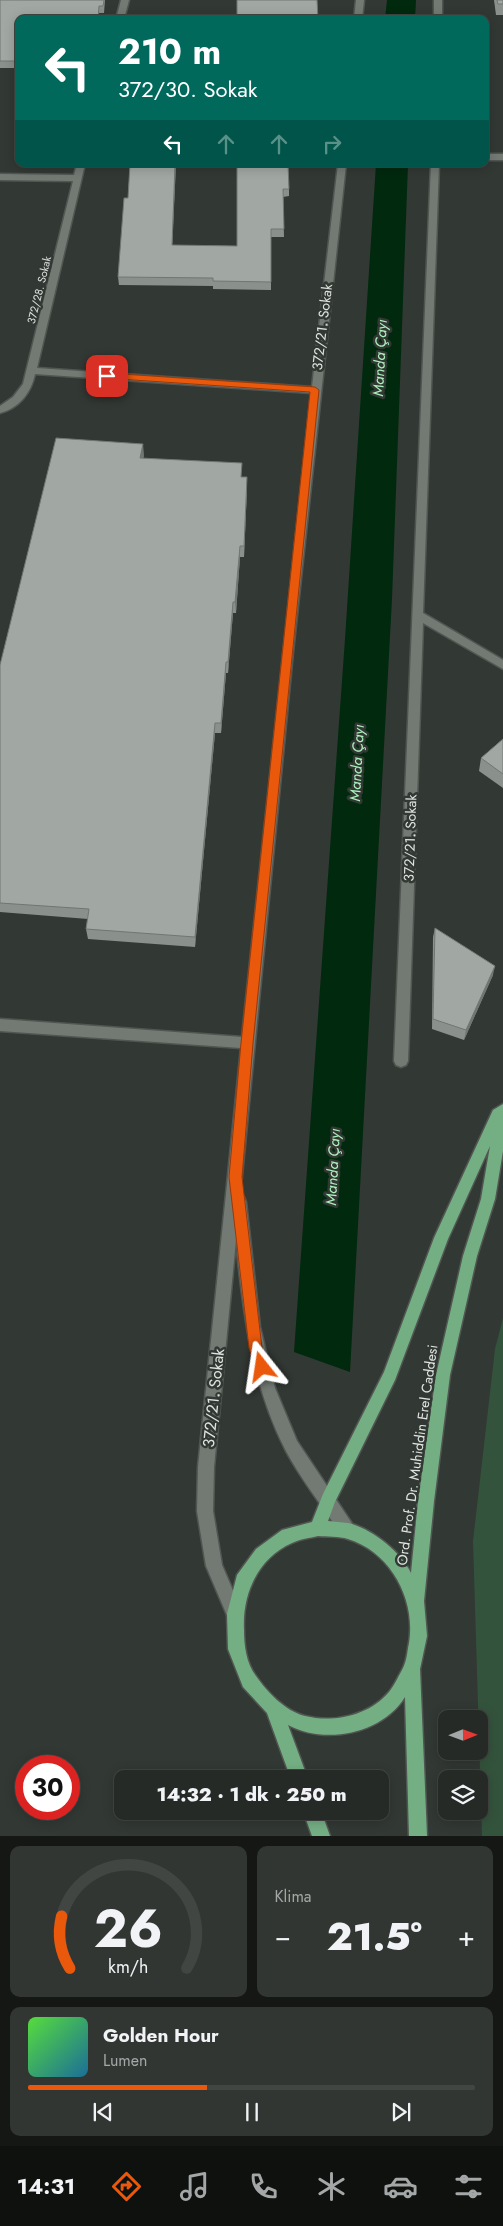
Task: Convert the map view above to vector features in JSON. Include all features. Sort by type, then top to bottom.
[{"type":"main road","points":[[318,1528],[328,1499],[390,1375],[442,1238],[503,1103]]},
{"type":"main road","name":"Ord. Prof. Dr. Muhiddin Erel Caddesi","points":[[416,1601],[426,1501],[443,1375],[470,1256],[488,1199],[503,1110]]},
{"type":"main road","points":[[412,1669],[394,1699],[368,1719],[336,1727],[303,1724],[273,1708],[249,1681],[236,1649],[235,1614],[244,1581],[262,1555],[288,1536],[318,1528],[349,1531],[378,1546],[401,1570],[416,1601],[419,1636],[412,1669],[418,1836]]},
{"type":"main road","points":[[273,1708],[297,1770]]},
{"type":"main road","points":[[315,1820],[321,1836]]},
{"type":"street","points":[[121,15],[125,0]]},
{"type":"street","points":[[358,15],[360,0]]},
{"type":"street","points":[[438,0],[438,15]]},
{"type":"street","points":[[489,157],[503,157]]},
{"type":"street","name":"372/28. Sokak","points":[[0,410],[13,404],[22,395],[31,371],[81,167]]},
{"type":"street","name":"372/21. Sokak","points":[[235,1614],[214,1566],[205,1511],[206,1467],[236,1177],[247,1043],[315,390],[342,167]]},
{"type":"street","name":"372/21. Sokak","points":[[402,1061],[434,167]]},
{"type":"street","points":[[0,177],[78,178]]},
{"type":"street","points":[[31,371],[315,390]]},
{"type":"street","points":[[419,615],[503,665]]},
{"type":"street","points":[[0,1025],[247,1043]]},
{"type":"street","name":"372/21. Sokak","points":[[236,1177],[256,1348],[274,1405],[292,1446],[349,1531]]},
{"type":"shaded area","points":[[503,1318],[503,1836],[482,1836],[482,1820],[488,1820],[488,1770],[480,1770],[480,1760],[488,1760],[488,1710],[478,1710],[473,1541],[495,1349]]},
{"type":"water","points":[[387,0],[416,0],[415,15],[385,15]]},
{"type":"water","name":"Manda Çayı","points":[[376,167],[408,167],[392,599],[350,1372],[294,1352],[345,639]]},
{"type":"building","points":[[0,0],[104,0],[103,6],[99,6],[98,15],[15,15],[15,61],[0,61]]},
{"type":"building","points":[[237,0],[317,0],[318,15],[237,15]]},
{"type":"building","points":[[497,0],[503,0],[503,4],[498,4]]},
{"type":"building","points":[[130,167],[175,167],[172,245],[237,246],[237,167],[288,167],[289,189],[283,189],[284,229],[271,229],[271,282],[213,281],[213,278],[118,277],[124,198],[128,198]]},
{"type":"building","points":[[56,438],[143,444],[140,458],[242,463],[241,477],[247,477],[244,546],[240,546],[228,662],[226,662],[221,723],[215,723],[195,937],[86,929],[89,909],[0,903],[0,665]]},
{"type":"building","points":[[503,739],[503,774],[481,758]]},
{"type":"building","points":[[435,928],[495,966],[466,1030],[433,1019]]},
{"type":"route","points":[[107,376],[315,390],[247,1043],[236,1177],[256,1348],[262,1367]]}]
